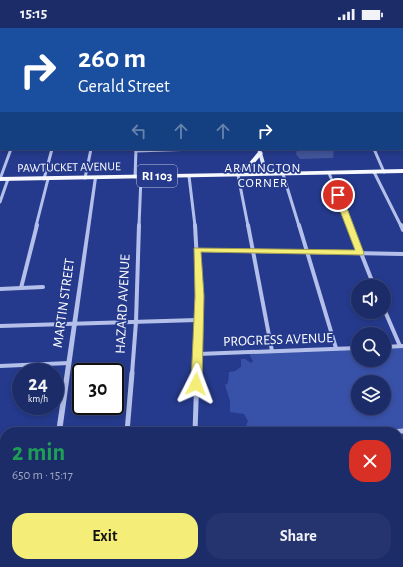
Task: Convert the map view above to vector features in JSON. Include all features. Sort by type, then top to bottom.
[{"type":"main road","points":[[260,151],[266,174]]},
{"type":"main road","points":[[219,175],[246,168],[255,161],[260,151]]},
{"type":"main road","name":"PAWTUCKET AVENUE","points":[[0,179],[403,171]]},
{"type":"street","points":[[0,179],[11,150]]},
{"type":"street","points":[[21,288],[52,150]]},
{"type":"street","points":[[85,178],[91,150]]},
{"type":"street","name":"HAZARD AVENUE","points":[[127,427],[136,322],[138,177],[136,150]]},
{"type":"street","points":[[374,150],[384,172]]},
{"type":"street","points":[[374,172],[403,230]]},
{"type":"street","points":[[329,173],[371,279]]},
{"type":"street","points":[[284,174],[306,252],[336,348]]},
{"type":"street","points":[[238,175],[272,351]]},
{"type":"street","points":[[189,176],[197,250],[199,296],[197,320],[198,354],[195,427]]},
{"type":"street","name":"MARTIN STREET","points":[[60,427],[95,178]]},
{"type":"street","points":[[0,202],[8,179]]},
{"type":"street","points":[[197,250],[403,254]]},
{"type":"street","points":[[0,289],[43,287]]},
{"type":"street","points":[[389,319],[401,346],[391,347]]},
{"type":"street","points":[[0,326],[197,320]]},
{"type":"street","name":"PROGRESS AVENUE","points":[[198,354],[351,348]]},
{"type":"street","points":[[0,366],[69,362]]},
{"type":"shaded area","points":[[403,346],[403,427],[245,427],[248,421],[244,414],[230,412],[230,401],[225,385],[228,383],[229,372],[235,371],[241,367],[241,359],[245,359],[251,363],[253,361],[248,352],[351,348],[351,367],[391,367],[391,347]]},
{"type":"district","name":"ARMINGTON CORNER","points":[[263,176]]},
{"type":"route","points":[[196,384],[199,296],[197,250],[360,253],[338,195]]}]
